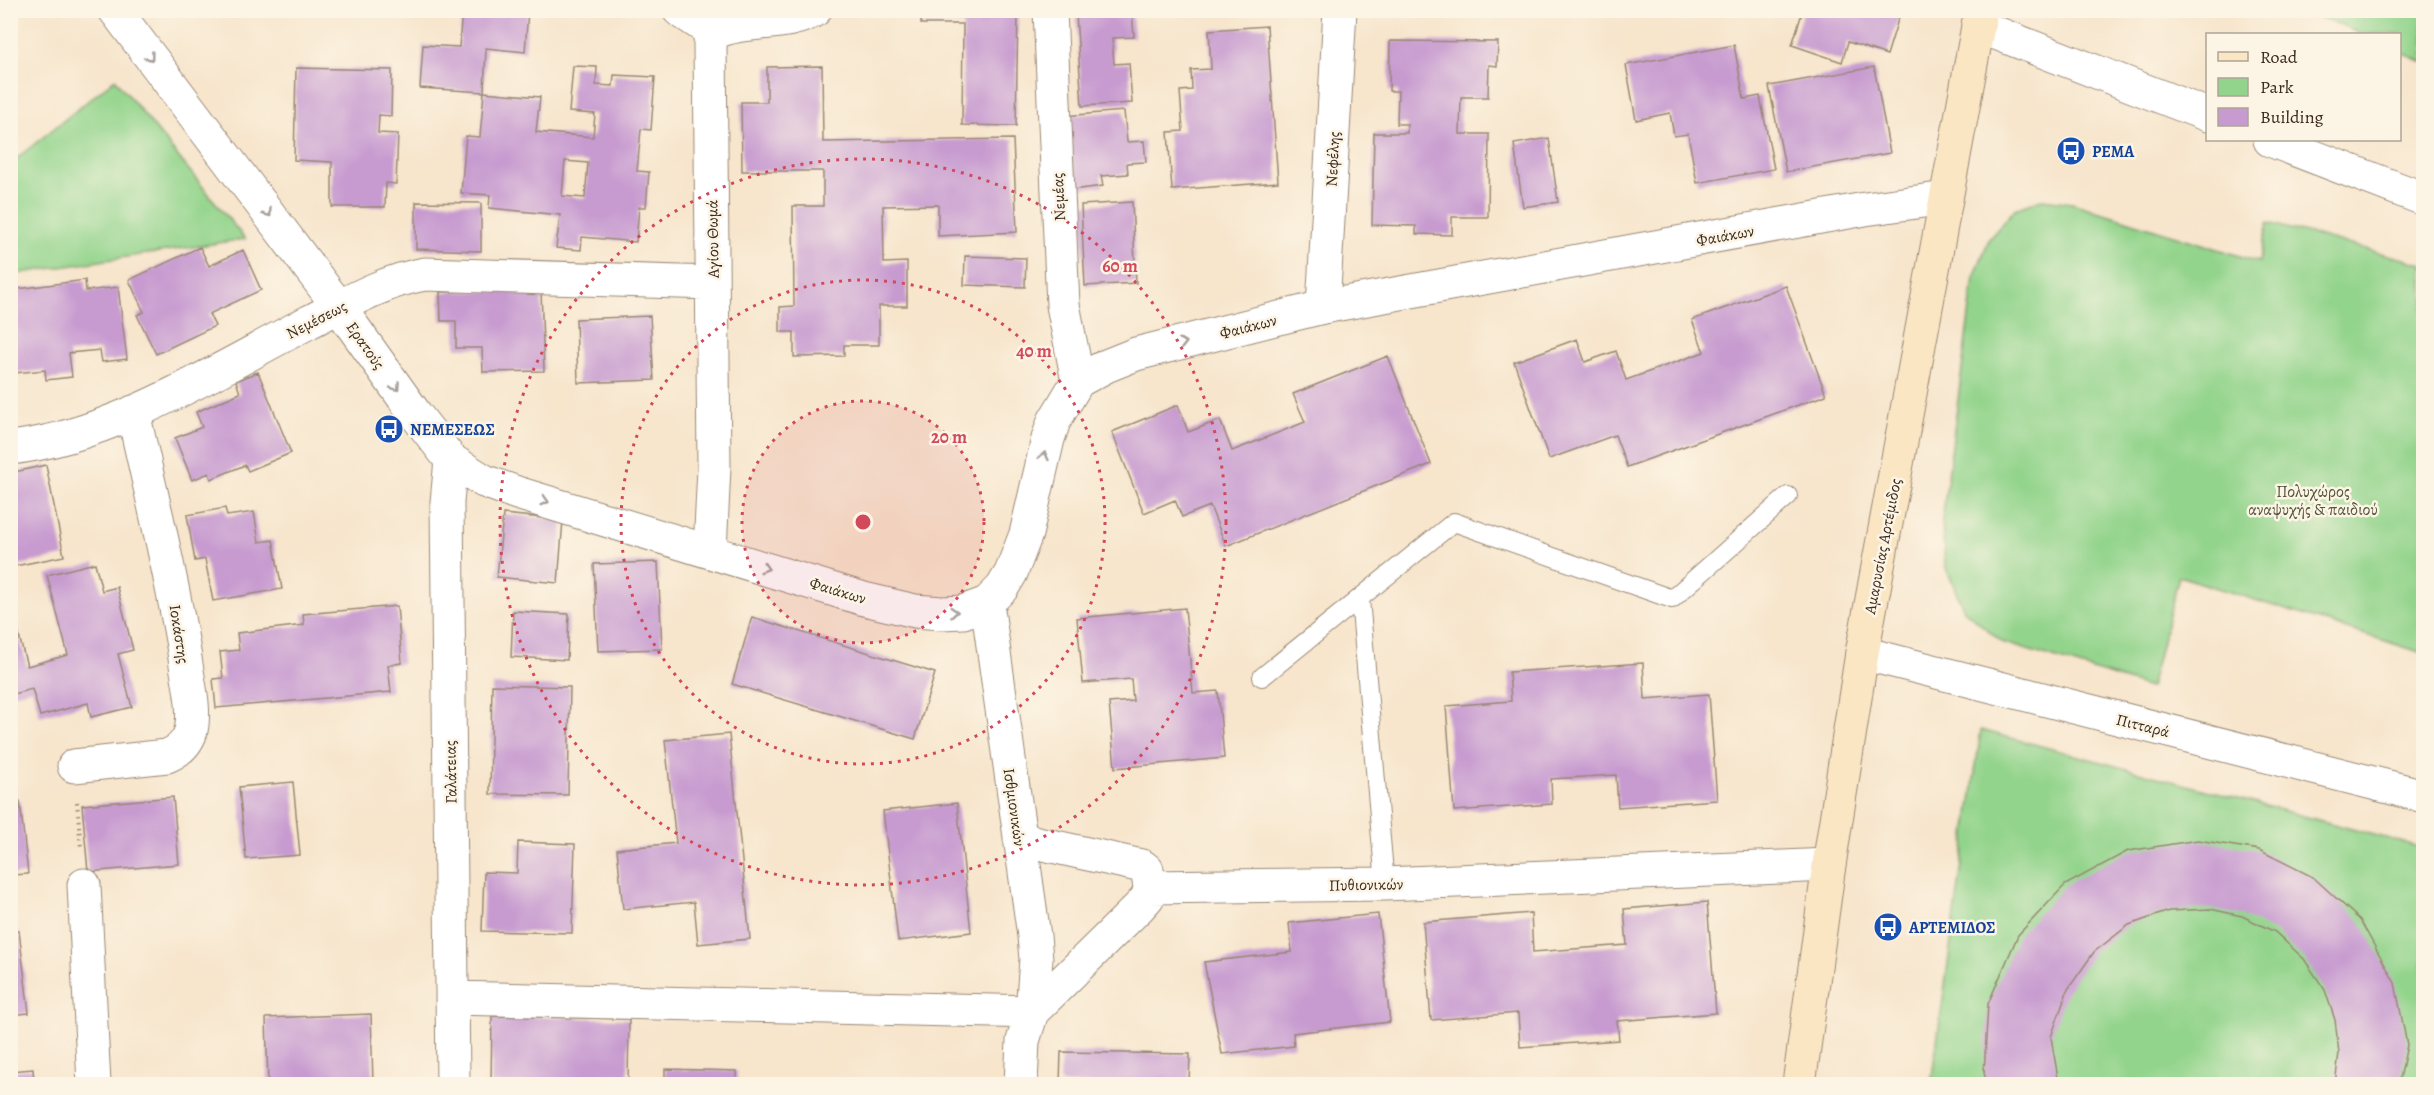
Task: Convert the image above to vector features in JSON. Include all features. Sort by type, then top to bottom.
[{"type":"main road","name":"Αμαρυσίας Αρτέμιδος","points":[[1799,1084],[1829,865],[1862,653],[1980,18]]},
{"type":"street","name":"Ερατούς","points":[[115,10],[451,460],[484,481],[517,493],[710,551]]},
{"type":"street","points":[[679,10],[714,33],[735,25],[793,18],[815,10]]},
{"type":"street","name":"Νεμέας","points":[[1050,10],[1063,305],[1078,381]]},
{"type":"street","name":"Νεφέλης","points":[[1323,308],[1340,10]]},
{"type":"street","points":[[1980,18],[2206,114]]},
{"type":"street","name":"Αγίου Θωμά","points":[[710,551],[714,467],[709,56],[714,33]]},
{"type":"street","points":[[2273,141],[2424,199]]},
{"type":"street","name":"Φαιάκων","points":[[1078,381],[1136,354],[1323,308],[1865,209],[1946,198]]},
{"type":"street","name":"Νεμέσεως","points":[[10,448],[97,428],[339,307],[408,277],[425,274],[712,283]]},
{"type":"street","points":[[987,603],[1002,588],[1011,573],[1026,534],[1054,421],[1078,381]]},
{"type":"street","name":"Ιοκάστης","points":[[74,766],[167,756],[178,752],[186,743],[191,731],[190,691],[176,606],[133,412]]},
{"type":"street","name":"Γαλάτειας","points":[[451,460],[447,502],[453,1084]]},
{"type":"street","name":"Φαιάκων","points":[[710,551],[864,599],[915,611],[963,612],[987,603]]},
{"type":"street","name":"Ισθμιονικών","points":[[987,603],[1034,936],[1032,1012]]},
{"type":"street","name":"Πιτταρά","points":[[1862,653],[2424,796]]},
{"type":"street","points":[[1020,840],[1142,866],[1148,870],[1150,887],[1148,897],[1139,907],[1032,1012],[1023,1041],[1021,1084]]},
{"type":"street","name":"Πυθιονικών","points":[[1150,887],[1385,884],[1829,865]]},
{"type":"street","points":[[84,885],[94,1084]]},
{"type":"street","points":[[452,998],[1032,1012]]},
{"type":"lane","points":[[1262,677],[1454,522],[1672,599],[1788,496]]},
{"type":"lane","points":[[1360,599],[1385,884]]},
{"type":"path","points":[[74,766],[84,885]]},
{"type":"green space","points":[[2306,11],[2423,11],[2423,62],[2401,52],[2401,33],[2358,33]]},
{"type":"green space","points":[[115,79],[245,239],[15,274],[10,264],[11,163]]},
{"type":"green space","name":"Πολυχώρος αναψυχής & παιδιού","points":[[2043,199],[2072,203],[2259,262],[2268,223],[2423,264],[2423,653],[2179,576],[2150,688],[2002,642],[1964,610],[1945,565],[1942,521],[1974,278],[1989,239],[2015,209]]},
{"type":"green space","points":[[1981,730],[2423,848],[2423,1084],[1931,1084]]},
{"type":"building","points":[[462,10],[528,10],[525,52],[486,48],[484,92],[420,88],[423,45],[459,47]]},
{"type":"building","points":[[921,10],[1018,10],[1016,126],[962,125],[963,24],[921,24]]},
{"type":"building","points":[[1803,10],[1901,10],[1887,55],[1848,42],[1842,62],[1792,45]]},
{"type":"building","points":[[1132,11],[1134,37],[1112,38],[1114,64],[1129,63],[1132,103],[1082,106],[1076,14]]},
{"type":"building","points":[[1267,26],[1278,182],[1172,190],[1168,132],[1183,131],[1180,91],[1192,90],[1191,70],[1211,69],[1209,30]]},
{"type":"building","points":[[1390,41],[1498,42],[1497,66],[1489,65],[1488,97],[1461,97],[1460,134],[1489,134],[1488,217],[1452,217],[1452,235],[1416,234],[1416,226],[1372,225],[1374,133],[1407,133],[1407,124],[1397,124],[1398,91],[1389,91]]},
{"type":"building","points":[[1734,45],[1744,99],[1760,96],[1774,169],[1697,183],[1688,134],[1674,136],[1670,113],[1636,120],[1626,65]]},
{"type":"building","points":[[573,66],[597,67],[596,85],[613,86],[614,75],[655,77],[651,130],[641,129],[637,171],[649,172],[646,207],[639,207],[636,242],[582,237],[581,250],[556,248],[560,215],[489,208],[490,195],[461,193],[466,136],[480,137],[484,92],[540,97],[536,132],[593,137],[595,114],[569,112]],"holes":[[[565,161],[588,163],[585,198],[562,196]]]},
{"type":"building","points":[[822,66],[823,142],[1013,139],[1017,232],[938,236],[938,205],[883,206],[884,263],[907,262],[907,306],[879,306],[879,345],[844,345],[844,356],[794,357],[794,332],[780,332],[780,307],[794,306],[793,206],[823,206],[823,171],[742,171],[741,102],[767,102],[767,67]]},
{"type":"building","points":[[1874,67],[1890,153],[1786,172],[1769,86]]},
{"type":"building","points":[[296,68],[392,70],[391,116],[379,115],[378,133],[398,134],[396,184],[386,183],[385,207],[332,207],[332,162],[294,160]]},
{"type":"building","points":[[1124,111],[1127,142],[1144,141],[1146,162],[1127,163],[1128,174],[1101,176],[1103,186],[1072,190],[1064,116]]},
{"type":"building","points":[[1549,138],[1558,202],[1523,207],[1514,144]]},
{"type":"building","points":[[416,202],[481,203],[481,251],[416,249]]},
{"type":"building","points":[[1132,202],[1136,283],[1085,286],[1081,205]]},
{"type":"building","points":[[200,247],[209,266],[243,250],[261,290],[209,314],[215,326],[156,354],[137,315],[144,312],[129,280]]},
{"type":"building","points":[[965,256],[1026,258],[1025,287],[964,285]]},
{"type":"building","points":[[85,280],[86,291],[118,287],[127,359],[102,362],[100,350],[69,353],[72,377],[46,380],[45,370],[15,373],[10,339],[10,290]]},
{"type":"building","points":[[1786,286],[1826,395],[1627,467],[1615,435],[1549,459],[1514,362],[1577,339],[1585,362],[1616,351],[1626,380],[1704,352],[1692,320]]},
{"type":"building","points":[[541,290],[544,371],[483,372],[482,348],[456,348],[456,321],[441,321],[440,292]]},
{"type":"building","points":[[650,316],[654,380],[578,383],[576,319]]},
{"type":"building","points":[[1388,356],[1431,464],[1226,546],[1210,506],[1182,517],[1175,500],[1144,513],[1112,432],[1178,405],[1188,432],[1220,420],[1232,451],[1305,422],[1293,394]]},
{"type":"building","points":[[258,372],[291,453],[248,471],[245,465],[211,479],[209,473],[192,480],[175,438],[202,427],[196,412],[240,393],[236,381]]},
{"type":"building","points":[[46,465],[64,556],[10,567],[10,473]]},
{"type":"building","points":[[225,508],[227,516],[254,512],[259,542],[273,540],[282,589],[213,601],[205,559],[195,561],[187,515]]},
{"type":"building","points":[[503,514],[563,520],[558,583],[497,577]]},
{"type":"building","points":[[658,562],[662,649],[598,651],[594,564]]},
{"type":"building","points":[[95,563],[102,591],[117,587],[133,650],[118,654],[132,707],[91,717],[88,703],[40,716],[32,689],[10,695],[10,622],[15,621],[27,666],[68,655],[47,575]]},
{"type":"building","points":[[397,606],[402,663],[388,665],[391,692],[216,708],[213,679],[223,678],[220,652],[239,650],[237,633],[304,625],[303,614]]},
{"type":"building","points":[[1185,608],[1193,693],[1218,691],[1224,758],[1115,768],[1109,703],[1133,701],[1131,679],[1083,683],[1077,618]]},
{"type":"building","points":[[513,611],[569,614],[567,660],[511,657]]},
{"type":"building","points":[[752,617],[935,673],[915,739],[732,684]]},
{"type":"building","points":[[1643,663],[1645,699],[1709,694],[1717,800],[1618,807],[1616,775],[1551,779],[1552,804],[1454,811],[1446,706],[1511,701],[1509,672]]},
{"type":"building","points":[[492,685],[570,687],[568,795],[490,794]]},
{"type":"building","points":[[729,734],[750,939],[698,944],[694,902],[623,909],[617,849],[676,843],[665,740]]},
{"type":"building","points":[[293,782],[300,855],[246,859],[239,787]]},
{"type":"building","points":[[173,797],[179,864],[88,872],[82,805]]},
{"type":"building","points":[[20,801],[28,874],[10,875],[10,802]]},
{"type":"building","points":[[957,803],[971,932],[898,941],[883,811]]},
{"type":"building","points":[[2198,840],[2259,850],[2313,877],[2360,920],[2395,983],[2407,1045],[2399,1084],[2335,1084],[2339,1053],[2335,1020],[2325,990],[2304,959],[2275,932],[2242,916],[2210,909],[2169,911],[2129,925],[2094,952],[2068,989],[2051,1037],[2059,1084],[1987,1084],[1984,1073],[1988,1004],[2018,935],[2065,885],[2128,851]]},
{"type":"building","points":[[518,842],[575,844],[572,933],[482,931],[484,872],[517,873]]},
{"type":"building","points":[[1707,902],[1716,1013],[1617,1021],[1619,1040],[1520,1047],[1518,1013],[1431,1020],[1423,922],[1531,913],[1533,952],[1627,945],[1624,909]]},
{"type":"building","points":[[1378,914],[1390,1022],[1293,1033],[1294,1046],[1222,1054],[1204,962],[1292,952],[1289,923]]},
{"type":"building","points":[[19,931],[29,1013],[10,1015],[10,932]]},
{"type":"building","points":[[371,1014],[373,1084],[268,1084],[266,1018]]},
{"type":"building","points":[[492,1016],[629,1019],[628,1084],[491,1084]]},
{"type":"building","points":[[1061,1052],[1190,1054],[1189,1084],[1060,1084]]},
{"type":"building","points":[[33,1069],[34,1084],[10,1084],[10,1071]]},
{"type":"building","points":[[665,1069],[737,1071],[737,1084],[665,1084]]},
{"type":"place","name":"ΡΕΜΑ","points":[[2071,151]]},
{"type":"place","name":"ΝΕΜΕΣΕΩΣ","points":[[389,429]]},
{"type":"place","name":"ΑΡΤΕΜΙΔΟΣ","points":[[1888,927]]}]
